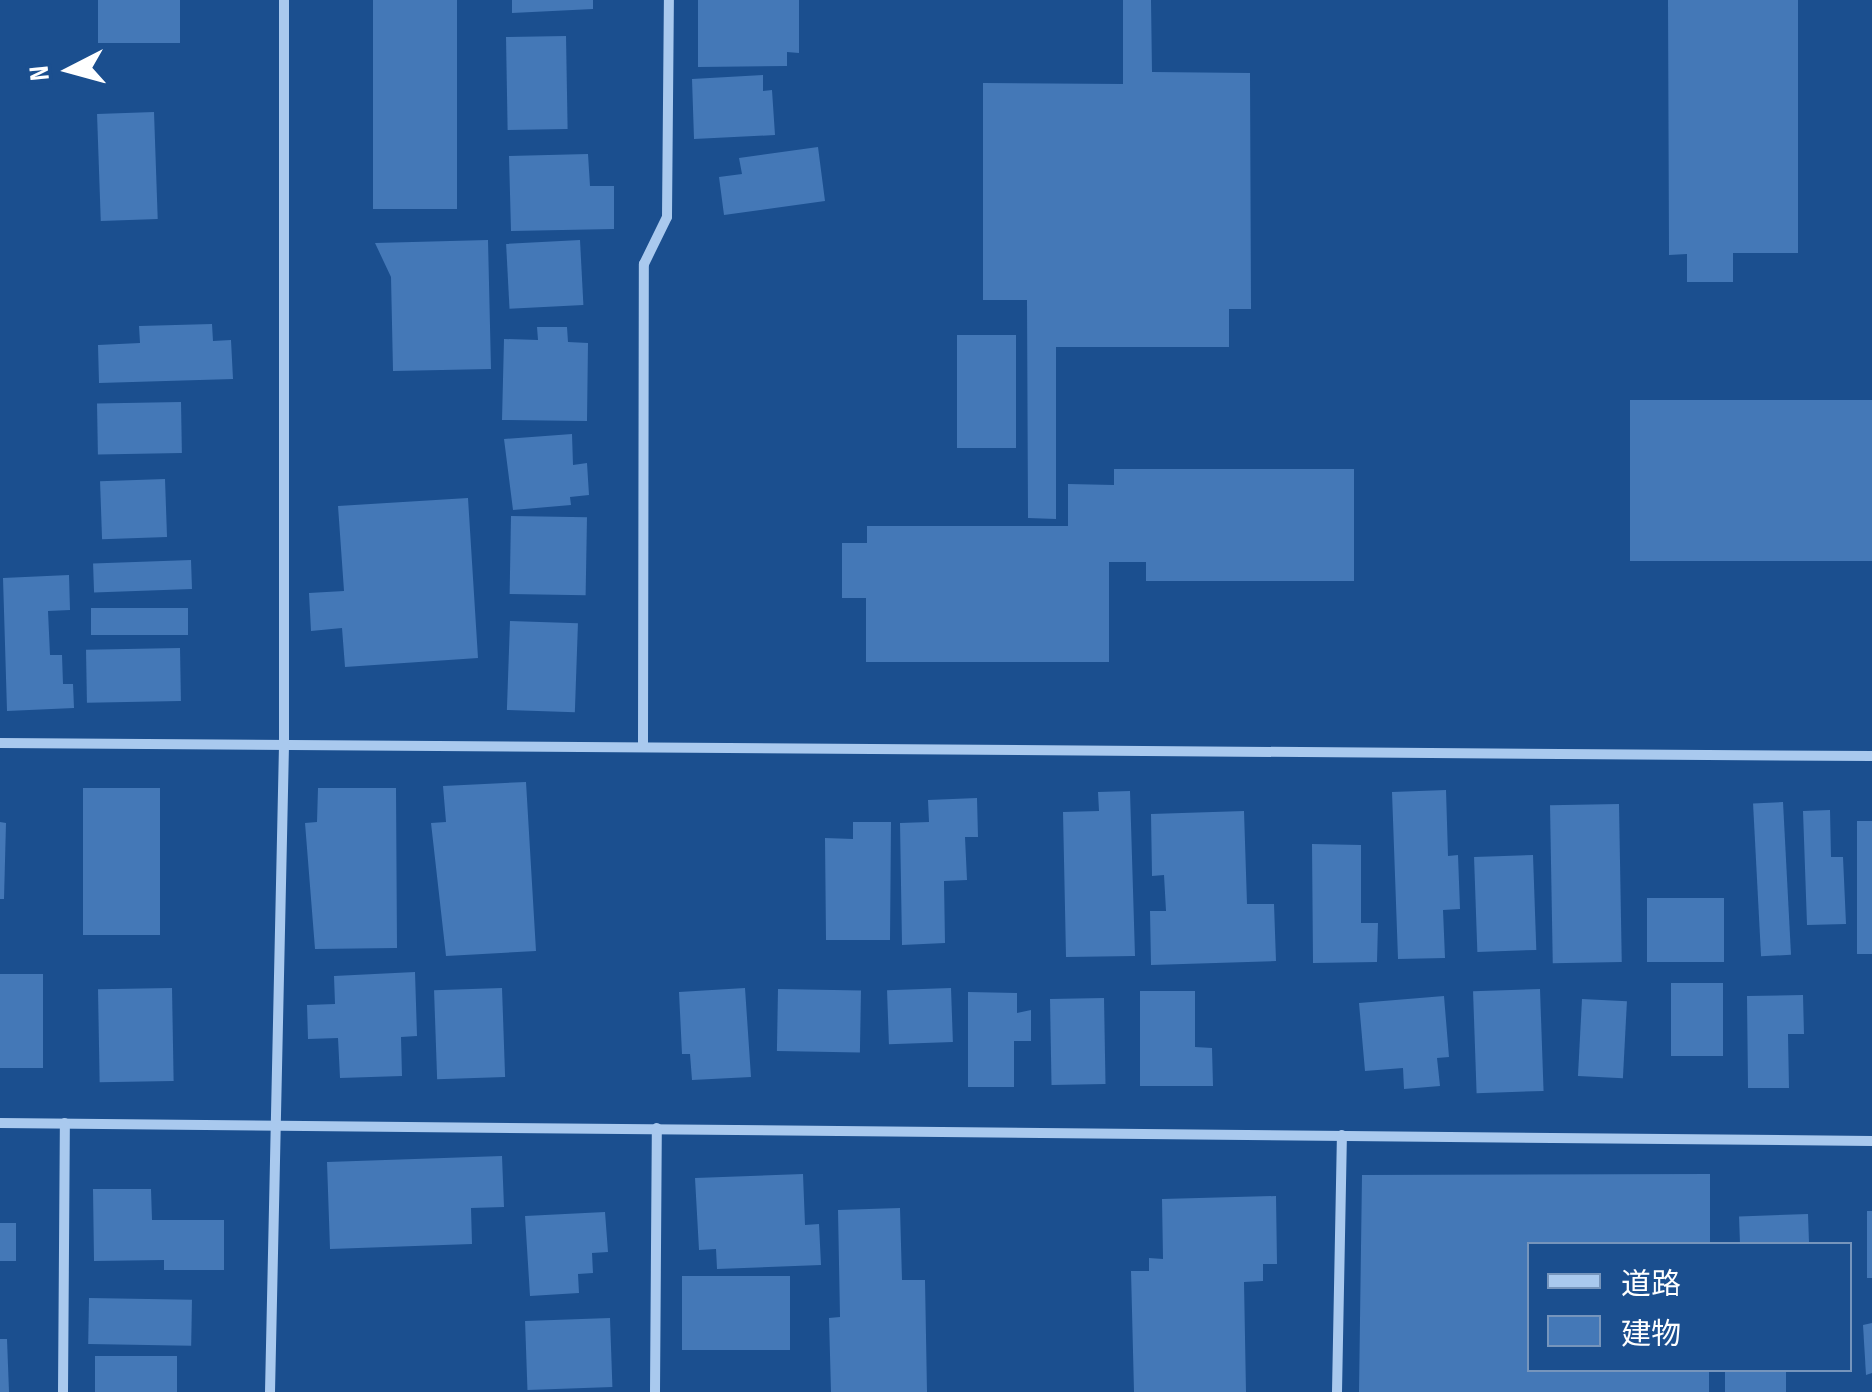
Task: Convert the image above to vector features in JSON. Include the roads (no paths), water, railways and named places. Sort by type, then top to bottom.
[{"type":"street","points":[[270,1392],[284,743],[284,0]]},
{"type":"street","points":[[642,745],[644,264],[667,216],[669,0]]},
{"type":"street","points":[[0,743],[1872,756]]},
{"type":"street","points":[[0,1123],[1872,1140]]},
{"type":"street","points":[[64,1392],[65,1124]]},
{"type":"street","points":[[654,1392],[657,1128]]},
{"type":"street","points":[[1337,1392],[1342,1135]]}]
